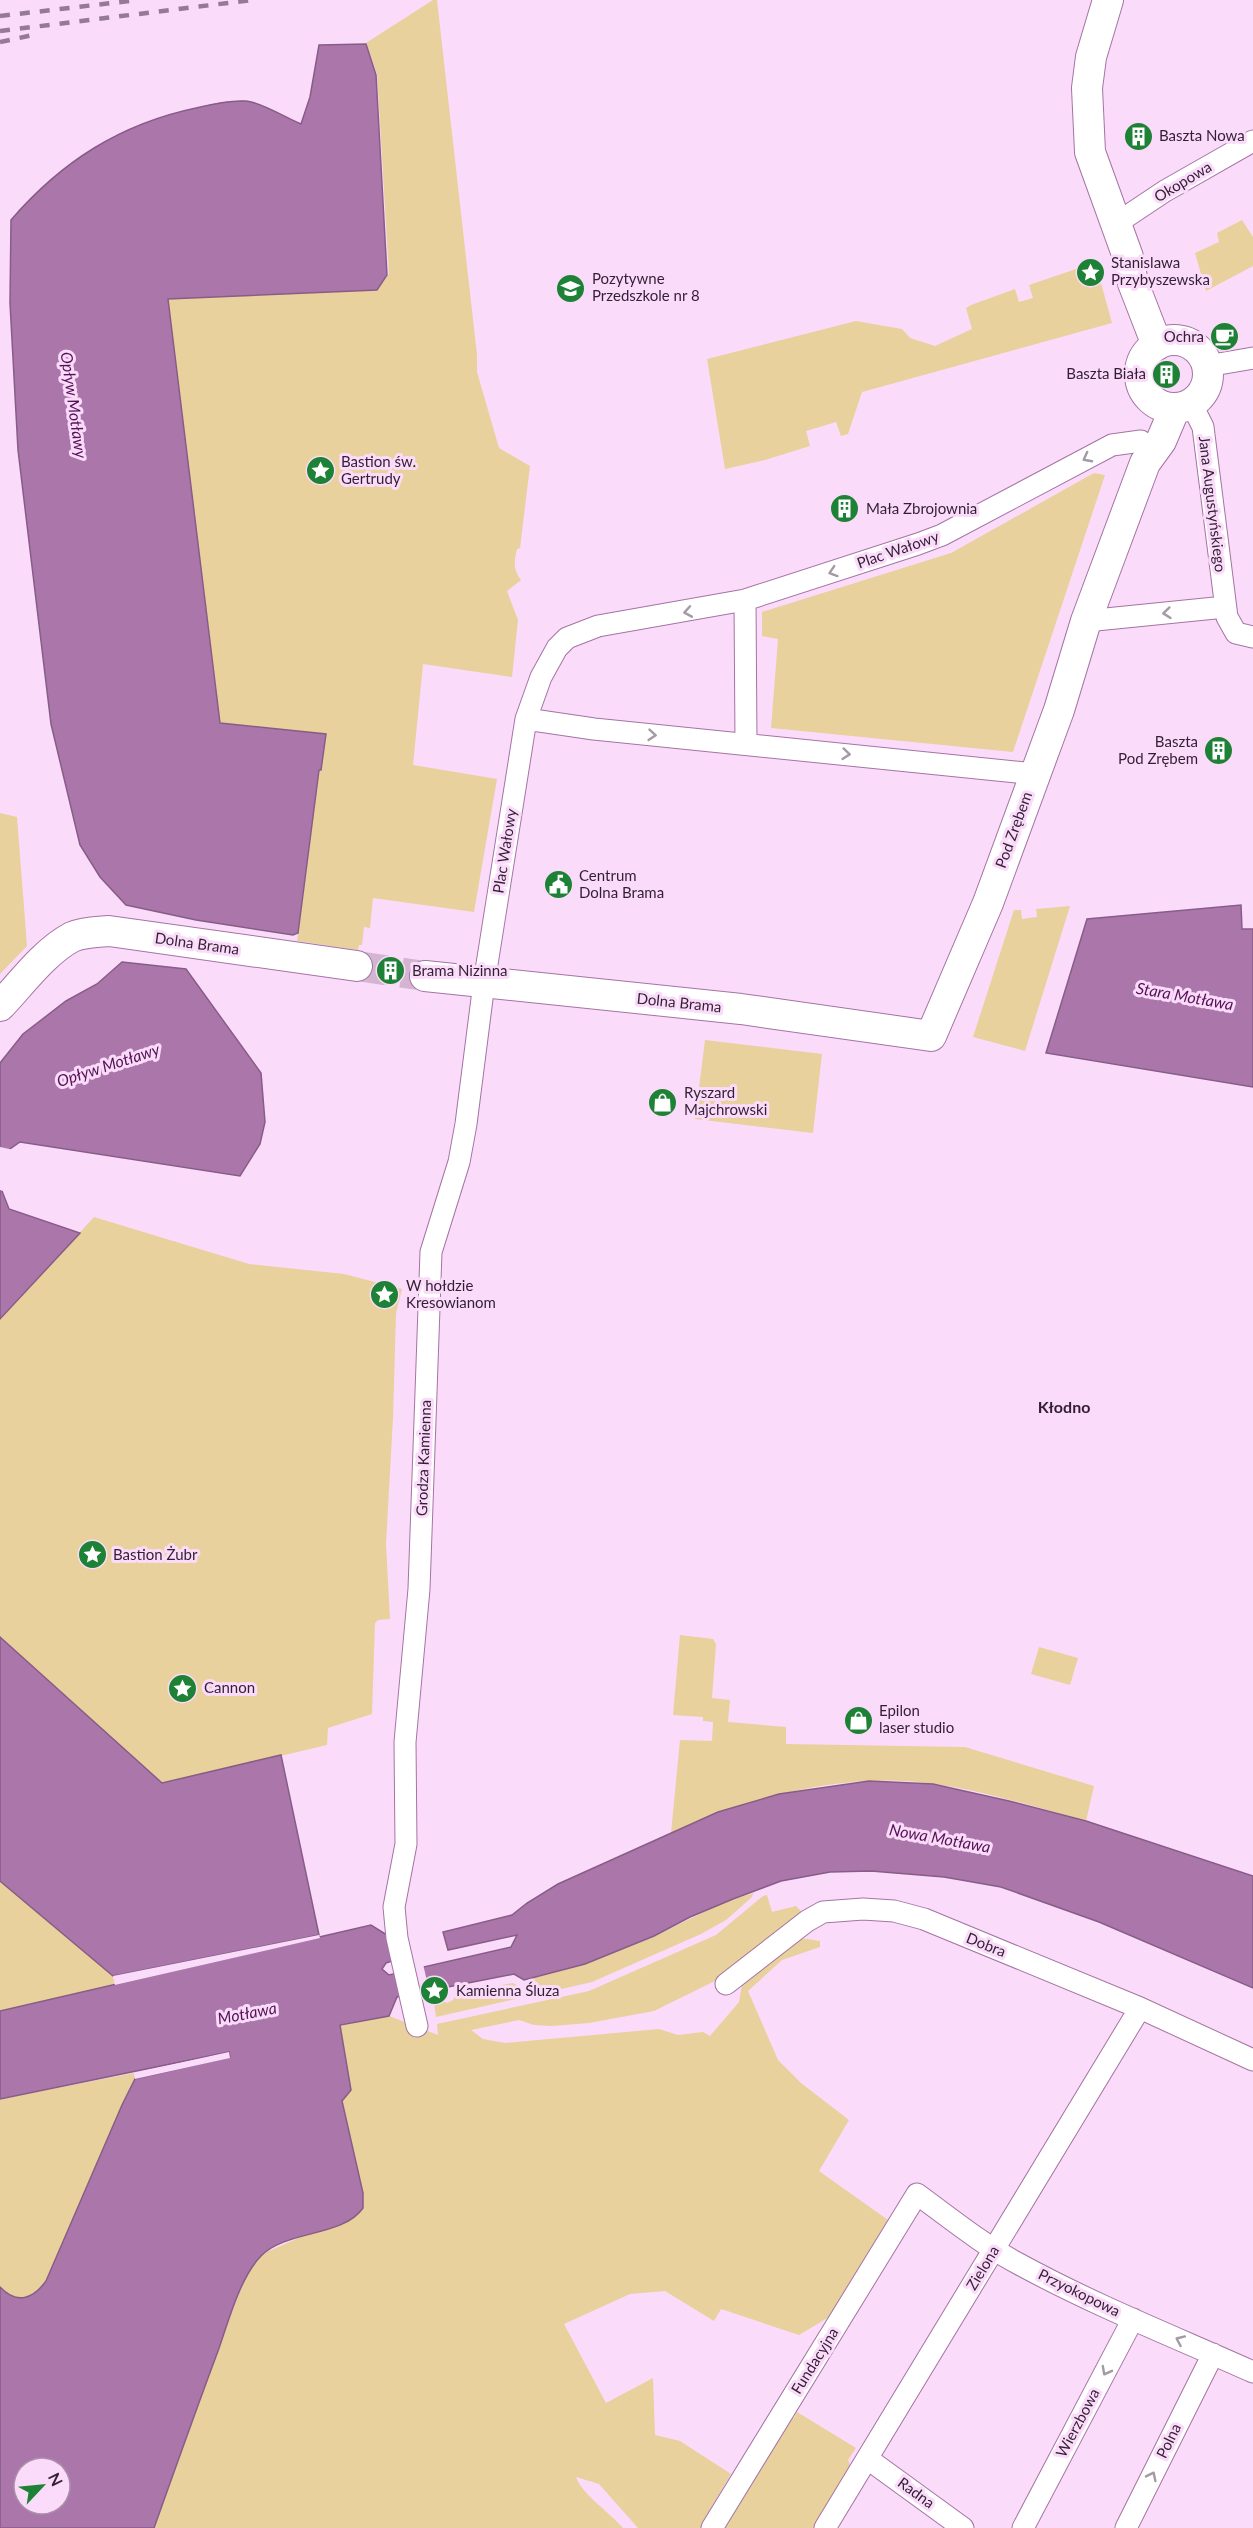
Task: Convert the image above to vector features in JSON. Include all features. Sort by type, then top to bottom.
[{"type":"street","points":[[1108,0],[1091,57],[1087,88],[1090,152],[1114,225],[1128,257],[1133,283],[1163,342]]},
{"type":"street","name":"Okopowa","points":[[1114,225],[1166,191],[1253,141]]},
{"type":"street","points":[[1163,342],[1189,343],[1197,349],[1207,366],[1205,387],[1173,403],[1145,391],[1140,371],[1143,360],[1163,342]]},
{"type":"street","points":[[1207,366],[1253,358]]},
{"type":"street","name":"Pod Zrębem","points":[[931,1036],[988,903],[1059,710],[1086,621],[1143,452],[1173,403]]},
{"type":"street","name":"Jana Augustyńskiego","points":[[1173,403],[1203,427],[1227,617],[1236,633],[1253,638]]},
{"type":"street","name":"Plac Wałowy","points":[[484,983],[526,719],[541,677],[557,648],[567,638],[598,626],[688,612],[745,600],[942,535],[1112,445],[1143,452]]},
{"type":"street","points":[[745,600],[746,744]]},
{"type":"street","points":[[1086,621],[1225,607]]},
{"type":"street","points":[[526,719],[594,729],[1035,774]]},
{"type":"street","name":"Dolna Brama","points":[[0,1006],[46,957],[73,937],[109,931],[357,966]]},
{"type":"street","name":"Dolna Brama","points":[[425,976],[741,1009],[931,1036]]},
{"type":"street","name":"Grodza Kamienna","points":[[417,2026],[397,1938],[394,1907],[406,1844],[405,1742],[419,1589],[429,1344],[429,1275],[434,1239],[459,1162],[484,983]]},
{"type":"street","name":"Dobra","points":[[726,1984],[807,1921],[823,1912],[863,1908],[894,1911],[924,1919],[1140,2008],[1253,2060]]},
{"type":"street","name":"Zielona","points":[[825,2528],[1140,2008]]},
{"type":"street","name":"Przyokopowa","points":[[917,2194],[994,2250],[1020,2265],[1133,2319],[1253,2372]]},
{"type":"street","name":"Fundacyjna","points":[[712,2528],[917,2194]]},
{"type":"street","name":"Wierzbowa","points":[[1023,2528],[1133,2319]]},
{"type":"street","name":"Polna","points":[[1126,2528],[1213,2354]]},
{"type":"street","name":"Radna","points":[[868,2459],[963,2528]]},
{"type":"shaded area","points":[[433,0],[437,0],[477,355],[477,372],[499,448],[530,466],[520,548],[517,549],[515,561],[515,569],[521,580],[507,591],[518,620],[512,677],[423,664],[413,765],[497,779],[474,912],[373,898],[370,928],[364,927],[362,945],[359,945],[358,950],[297,941],[319,770],[326,734],[220,723],[168,299],[377,290],[389,274],[377,74],[366,43]]},
{"type":"shaded area","points":[[1242,220],[1253,237],[1253,266],[1206,291],[1195,253],[1219,242],[1217,233]]},
{"type":"shaded area","points":[[1085,266],[1090,273],[1098,272],[1112,323],[862,392],[848,434],[841,436],[836,422],[806,431],[810,446],[725,469],[707,359],[856,321],[902,329],[910,338],[935,346],[972,329],[966,308],[971,305],[1015,289],[1019,302],[1033,298],[1029,285]]},
{"type":"shaded area","points":[[1094,473],[1105,475],[1013,752],[771,728],[778,639],[762,636],[762,612],[951,553]]},
{"type":"shaded area","points":[[0,813],[17,817],[27,946],[0,974]]},
{"type":"shaded area","points":[[1070,906],[1025,1051],[973,1037],[1014,910],[1021,910],[1022,919],[1037,917],[1036,909]]},
{"type":"shaded area","points":[[705,1040],[822,1054],[813,1133],[695,1119]]},
{"type":"shaded area","points":[[94,1217],[249,1264],[344,1274],[402,1289],[396,1313],[386,1544],[390,1619],[378,1620],[375,1623],[372,1714],[328,1728],[327,1745],[162,1784],[0,1637],[0,1319]]},
{"type":"shaded area","points":[[680,1635],[713,1639],[716,1644],[712,1698],[730,1700],[728,1722],[786,1727],[786,1744],[965,1747],[1094,1786],[1086,1821],[953,1787],[900,1781],[866,1781],[833,1784],[767,1798],[734,1808],[671,1833],[680,1740],[712,1741],[713,1722],[703,1721],[703,1717],[673,1715]]},
{"type":"shaded area","points":[[1039,1647],[1078,1658],[1070,1685],[1031,1674]]},
{"type":"shaded area","points":[[0,1881],[113,1976],[115,1985],[0,2011]]},
{"type":"shaded area","points":[[754,1893],[726,1920],[701,1934],[592,1982],[535,1995],[531,1977],[623,1949],[715,1907]]},
{"type":"shaded area","points":[[767,1895],[772,1912],[796,1906],[804,1914],[721,1978],[654,2011],[589,2023],[552,2026],[534,2025],[519,2020],[471,2030],[483,2039],[505,2043],[659,2029],[678,2035],[703,2032],[710,2036],[739,2002],[742,1985],[800,1938],[820,1941],[820,1947],[782,1960],[748,1991],[778,2060],[801,2083],[849,2120],[819,2171],[888,2220],[829,2317],[799,2335],[721,2309],[714,2321],[665,2291],[630,2294],[564,2324],[606,2403],[653,2378],[655,2435],[680,2441],[731,2474],[709,2511],[711,2515],[704,2528],[638,2528],[599,2484],[576,2477],[590,2496],[623,2528],[154,2528],[243,2283],[254,2263],[262,2254],[301,2237],[363,2193],[342,2101],[351,2090],[340,2025],[389,2016],[438,2035],[437,2024],[589,1991],[716,1935]]},
{"type":"shaded area","points":[[513,1983],[522,1988],[524,1993],[528,1992],[529,1996],[436,2017],[433,1997],[436,1996],[447,2003],[461,1992]]},
{"type":"shaded area","points":[[134,2073],[135,2079],[46,2281],[36,2292],[25,2298],[6,2293],[0,2287],[0,2099]]},
{"type":"shaded area","points":[[797,2412],[856,2448],[848,2460],[850,2465],[815,2528],[723,2528],[790,2417],[794,2418]]},
{"type":"water","name":"Opływ Motławy","points":[[366,44],[376,75],[387,275],[377,290],[168,299],[220,723],[326,734],[321,770],[319,770],[298,933],[293,935],[196,920],[126,905],[100,877],[80,845],[51,724],[18,450],[10,303],[11,220],[50,180],[71,163],[117,135],[168,115],[221,103],[246,101],[266,107],[301,124],[310,97],[319,45]]},
{"type":"water","name":"Stara Motława","points":[[1241,905],[1242,929],[1253,929],[1253,1087],[1046,1053],[1087,919]]},
{"type":"water","name":"Opływ Motławy","points":[[122,962],[186,969],[261,1073],[265,1122],[260,1144],[240,1176],[20,1142],[10,1149],[2,1191],[9,1209],[80,1233],[0,1319],[0,1063],[23,1034],[66,1001],[97,984]]},
{"type":"water","points":[[0,1637],[162,1783],[281,1755],[319,1935],[113,1976],[0,1881]]},
{"type":"water","points":[[869,1781],[933,1784],[1086,1821],[1253,1876],[1253,1988],[1099,1922],[1001,1887],[944,1877],[871,1871],[830,1872],[781,1881],[690,1917],[654,1936],[585,1964],[524,1980],[514,1974],[397,1997],[389,2016],[340,2025],[351,2090],[342,2101],[363,2193],[363,2208],[342,2224],[272,2248],[254,2265],[235,2301],[154,2528],[0,2528],[0,2287],[6,2293],[24,2298],[36,2292],[46,2281],[135,2079],[230,2057],[229,2052],[0,2099],[0,2011],[371,1925],[387,1935],[392,1961],[386,1963],[382,1969],[389,1975],[511,1947],[517,1935],[448,1950],[443,1932],[512,1915],[558,1884],[718,1812],[779,1794]]},
{"type":"pier","points":[[0,1147],[14,1150],[6,1192],[0,1190]]},
{"type":"pier","points":[[319,1935],[320,1938],[115,1985],[114,1982],[203,1961],[114,1979],[113,1976]]},
{"type":"pier","points":[[423,1964],[430,1994],[401,2000],[395,1971]]},
{"type":"pier","points":[[229,2052],[230,2058],[135,2079],[135,2077],[200,2061],[134,2076],[134,2073]]},
{"type":"tunnel","points":[[357,966],[425,976]]},
{"type":"railway","points":[[0,16],[138,0]]},
{"type":"railway","points":[[0,31],[252,0]]},
{"type":"railway","points":[[0,42],[38,34]]},
{"type":"place","name":"Baszta Nowa","points":[[1138,136]]},
{"type":"place","name":"Stanislawa Przybyszewska","points":[[1090,272]]},
{"type":"place","name":"Pozytywne Przedszkole nr 8","points":[[571,288]]},
{"type":"place","name":"Ochra","points":[[1225,337]]},
{"type":"place","name":"Baszta Biała","points":[[1167,374]]},
{"type":"place","name":"Bastion św. Gertrudy","points":[[320,471]]},
{"type":"place","name":"Mała Zbrojownia","points":[[845,509]]},
{"type":"place","name":"Baszta Pod Zrębem","points":[[1219,751]]},
{"type":"place","name":"Centrum Dolna Brama","points":[[558,885]]},
{"type":"place","name":"Brama Nizinna","points":[[391,971]]},
{"type":"place","name":"Ryszard Majchrowski","points":[[663,1102]]},
{"type":"place","name":"W hołdzie Kresowianom","points":[[385,1295]]},
{"type":"place","name":"Bastion Żubr","points":[[92,1555]]},
{"type":"place","name":"Cannon","points":[[183,1688]]},
{"type":"place","name":"Epilon laser studio","points":[[858,1720]]},
{"type":"place","name":"Kamienna Śluza","points":[[435,1991]]},
{"type":"district","name":"Kłodno","points":[[1064,1407]]},
{"type":"water label","name":"Nowa Motława","points":[[940,1838]]},
{"type":"water label","name":"Motława","points":[[247,2013]]}]
